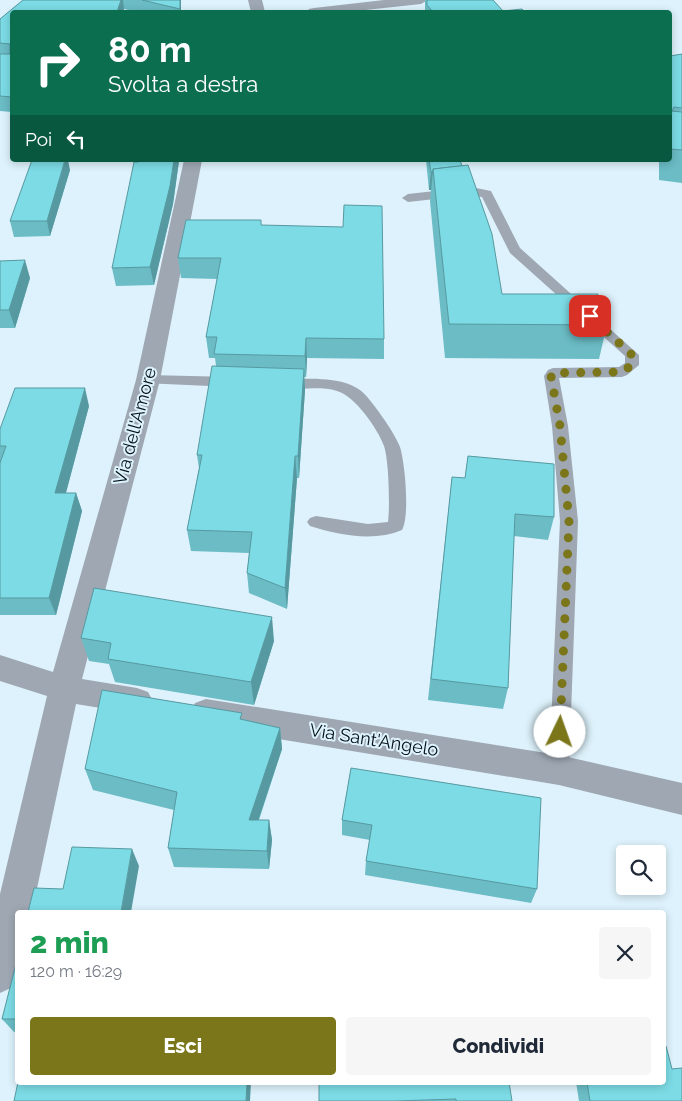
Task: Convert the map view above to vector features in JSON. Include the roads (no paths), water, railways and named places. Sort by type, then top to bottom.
[{"type":"street","points":[[332,10],[421,0]]},
{"type":"street","name":"Via dell'Amore","points":[[0,974],[64,689],[148,380],[193,162]]},
{"type":"street","name":"Via Sant'Angelo","points":[[0,668],[64,689],[558,770],[682,799]]},
{"type":"lane","points":[[408,198],[471,192],[487,194],[515,250],[632,355],[632,365],[622,372],[553,373],[551,376],[560,426],[569,521],[558,770]]},
{"type":"lane","points":[[148,380],[246,382]]},
{"type":"lane","points":[[266,383],[340,386],[356,394],[372,413],[392,446],[399,505],[396,526],[391,529],[374,530],[316,522]]}]
